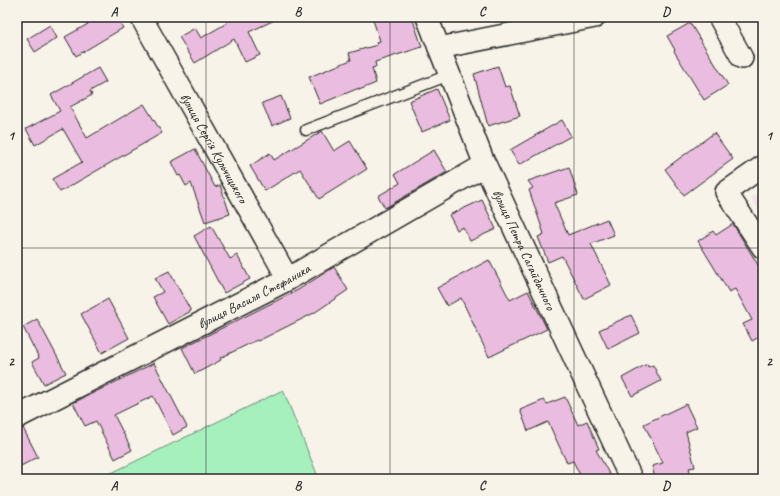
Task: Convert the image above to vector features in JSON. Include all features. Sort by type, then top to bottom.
[{"type":"street","name":"вулиця Сергія Кульчицького","points":[[141,17],[288,279]]},
{"type":"street","name":"вулиця Петра Сагайдачного","points":[[428,17],[449,75],[485,164],[631,479]]},
{"type":"street","points":[[439,48],[595,17]]},
{"type":"street","points":[[719,17],[742,58]]},
{"type":"street","name":"вулиця Василя Стефаника","points":[[17,417],[288,279],[485,164]]},
{"type":"street","points":[[763,166],[726,192],[763,248]]},
{"type":"lane","points":[[306,130],[449,75]]},
{"type":"shaded area","points":[[763,189],[763,218],[751,198]]},
{"type":"green space","points":[[283,390],[319,479],[99,479]]},
{"type":"building","points":[[84,17],[117,17],[123,28],[76,56],[65,37],[88,24]]},
{"type":"building","points":[[224,17],[281,17],[249,32],[260,55],[245,62],[234,39],[195,63],[179,37],[195,28],[201,38],[227,23]]},
{"type":"building","points":[[372,17],[412,17],[422,47],[375,62],[376,67],[372,68],[376,83],[359,90],[359,88],[320,104],[309,77],[351,60],[349,53],[377,45],[376,42],[380,41]]},
{"type":"building","points":[[690,23],[728,85],[704,100],[674,51],[675,50],[667,36]]},
{"type":"building","points":[[50,25],[57,38],[35,52],[27,39]]},
{"type":"building","points":[[498,66],[505,87],[510,86],[520,116],[488,126],[474,74]]},
{"type":"building","points":[[98,68],[106,82],[90,91],[92,95],[70,107],[87,138],[144,104],[162,133],[60,192],[52,179],[82,162],[63,129],[35,145],[26,129],[60,111],[51,95]]},
{"type":"building","points":[[437,89],[450,120],[422,132],[409,101]]},
{"type":"building","points":[[281,96],[290,118],[272,126],[262,103]]},
{"type":"building","points":[[562,120],[571,136],[519,165],[510,150]]},
{"type":"building","points":[[322,131],[334,151],[350,141],[367,169],[319,199],[300,169],[265,191],[250,166],[270,153],[274,160]]},
{"type":"building","points":[[714,133],[733,159],[684,195],[665,169]]},
{"type":"building","points":[[195,149],[215,187],[220,185],[230,214],[205,222],[191,183],[186,186],[180,175],[178,176],[171,162]]},
{"type":"building","points":[[434,150],[447,172],[385,208],[378,196],[400,183],[395,174]]},
{"type":"building","points":[[569,167],[578,195],[554,203],[568,235],[607,219],[614,235],[591,244],[611,285],[584,299],[562,256],[548,262],[538,237],[544,234],[529,190],[533,188],[528,181]]},
{"type":"building","points":[[482,200],[496,229],[470,241],[463,227],[457,230],[449,215]]},
{"type":"building","points":[[733,224],[763,273],[763,340],[761,336],[752,341],[743,324],[752,320],[735,289],[729,292],[698,241],[713,231],[716,235]]},
{"type":"building","points":[[211,226],[230,259],[237,255],[250,279],[224,293],[194,236]]},
{"type":"building","points":[[489,260],[510,300],[528,291],[547,329],[489,357],[461,298],[447,306],[437,288]]},
{"type":"building","points":[[334,267],[348,290],[314,313],[220,358],[221,360],[195,374],[182,348],[298,290]]},
{"type":"building","points":[[169,271],[191,311],[168,324],[153,297],[163,292],[155,278]]},
{"type":"building","points":[[108,299],[129,338],[102,353],[81,314]]},
{"type":"building","points":[[631,315],[640,333],[608,349],[599,330]]},
{"type":"building","points":[[37,319],[66,373],[44,384],[32,362],[39,358],[23,327]]},
{"type":"building","points":[[154,363],[187,427],[173,435],[153,396],[114,415],[132,450],[115,459],[96,421],[85,426],[73,403]]},
{"type":"building","points":[[647,364],[648,367],[653,365],[661,381],[632,396],[622,378]]},
{"type":"building","points":[[565,397],[578,425],[587,421],[599,449],[596,450],[612,479],[582,479],[573,461],[567,463],[548,422],[528,431],[520,410],[544,400],[547,404]]},
{"type":"building","points":[[686,404],[697,427],[686,432],[695,467],[689,468],[692,479],[655,479],[652,466],[663,463],[644,424]]},
{"type":"building","points":[[23,428],[38,457],[17,468],[17,429]]}]
